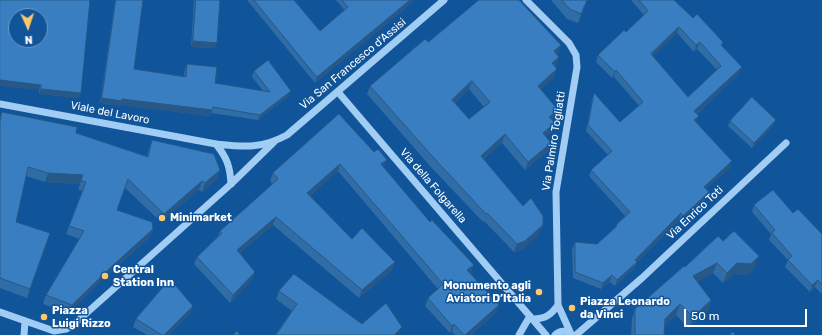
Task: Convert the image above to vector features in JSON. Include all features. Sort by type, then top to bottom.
[{"type":"street","name":"Via San Francesco d'Assisi","points":[[216,144],[258,146],[274,142],[287,135],[444,0]]},
{"type":"street","name":"Via Palmiro Togliatti","points":[[526,0],[569,43],[576,55],[577,67],[556,192],[558,305]]},
{"type":"street","name":"Via della Folgarella","points":[[338,92],[532,317]]},
{"type":"street","name":"Viale del Lavoro","points":[[0,104],[216,144]]},
{"type":"street","name":"Via San Francesco d'Assisi","points":[[61,333],[75,324],[231,184],[274,142]]},
{"type":"street","name":"Via Enrico Toti","points":[[576,335],[620,298],[786,143]]},
{"type":"street","points":[[216,144],[226,156],[231,171],[231,184]]},
{"type":"street","points":[[532,317],[542,318],[549,316],[558,305],[572,335]]},
{"type":"street","points":[[0,312],[25,322],[61,333]]},
{"type":"street","points":[[519,335],[532,317]]},
{"type":"street","points":[[532,317],[546,335]]},
{"type":"street","points":[[24,335],[25,322]]},
{"type":"street","points":[[555,335],[565,331],[572,335]]},
{"type":"building","points":[[0,0],[90,0],[81,93],[41,89],[41,85],[0,80]]},
{"type":"building","points":[[116,0],[143,0],[134,69],[186,77],[187,64],[217,67],[215,83],[270,92],[254,71],[268,60],[291,91],[260,115],[213,107],[212,110],[102,98]]},
{"type":"building","points":[[196,0],[220,0],[217,43],[193,41]]},
{"type":"building","points":[[254,0],[294,0],[320,31],[348,7],[342,0],[410,0],[317,77]]},
{"type":"building","points":[[479,0],[519,0],[561,45],[554,51],[559,57],[552,63],[557,69],[538,86],[558,110],[549,117],[555,123],[543,133],[551,143],[528,162],[505,134],[481,156],[523,206],[531,198],[543,216],[543,225],[525,241],[517,244],[487,213],[486,214],[370,86],[425,39],[428,42]],"holes":[[[472,81],[490,102],[469,119],[452,100]]]},
{"type":"building","points":[[562,0],[587,0],[581,14],[570,9]]},
{"type":"building","points":[[639,0],[674,0],[693,18],[697,14],[723,42],[721,45],[742,67],[694,111],[699,116],[694,120],[732,161],[704,187],[709,192],[683,216],[681,213],[635,260],[637,262],[617,280],[612,275],[603,283],[575,272],[575,242],[597,244],[630,212],[591,170],[612,151],[588,125],[594,93],[620,122],[643,102],[616,70],[615,72],[598,55],[624,30],[626,32],[648,11]],"holes":[[[679,27],[696,45],[700,42],[721,66],[688,97],[651,54]]]},
{"type":"building","points":[[752,97],[776,120],[754,143],[730,121]]},
{"type":"building","points":[[2,112],[77,127],[76,133],[148,157],[152,140],[214,154],[220,170],[205,183],[202,181],[164,214],[128,179],[117,210],[152,222],[153,229],[72,305],[46,295],[84,231],[69,226],[86,182],[81,181],[83,175],[48,173],[28,167],[16,222],[50,233],[30,289],[0,278],[0,122]]},
{"type":"building","points":[[339,114],[374,152],[378,149],[387,160],[381,164],[430,222],[432,220],[474,265],[467,270],[499,305],[465,335],[454,324],[452,326],[428,298],[443,284],[340,164],[307,193],[352,239],[362,228],[395,262],[362,290],[276,217],[237,250],[255,272],[233,295],[197,257],[222,233],[220,231],[278,179],[273,173]]},
{"type":"building","points":[[773,190],[793,213],[798,209],[822,234],[822,285],[818,280],[812,285],[788,260],[792,256],[772,233],[775,230],[754,205]]},
{"type":"building","points":[[734,231],[759,256],[751,264],[737,263],[727,273],[717,263],[693,276],[711,300],[693,317],[680,304],[665,319],[664,335],[635,335],[635,309],[684,266],[685,267],[718,236],[723,241]]},
{"type":"building","points":[[294,274],[362,324],[386,303],[402,327],[394,335],[276,335],[297,304],[279,291]]},
{"type":"building","points":[[170,279],[193,306],[164,335],[162,335],[136,319]]},
{"type":"building","points":[[237,331],[240,335],[233,335]]},
{"type":"building","points":[[733,332],[736,335],[729,335]]},
{"type":"place","name":"Minimarket","points":[[162,218]]},
{"type":"place","name":"Central Station Inn","points":[[105,276]]},
{"type":"place","name":"Monumento agli Aviatori D’Italia","points":[[539,292]]},
{"type":"place","name":"Piazza Leonardo da Vinci","points":[[572,308]]},
{"type":"place","name":"Piazza Luigi Rizzo","points":[[44,317]]}]
